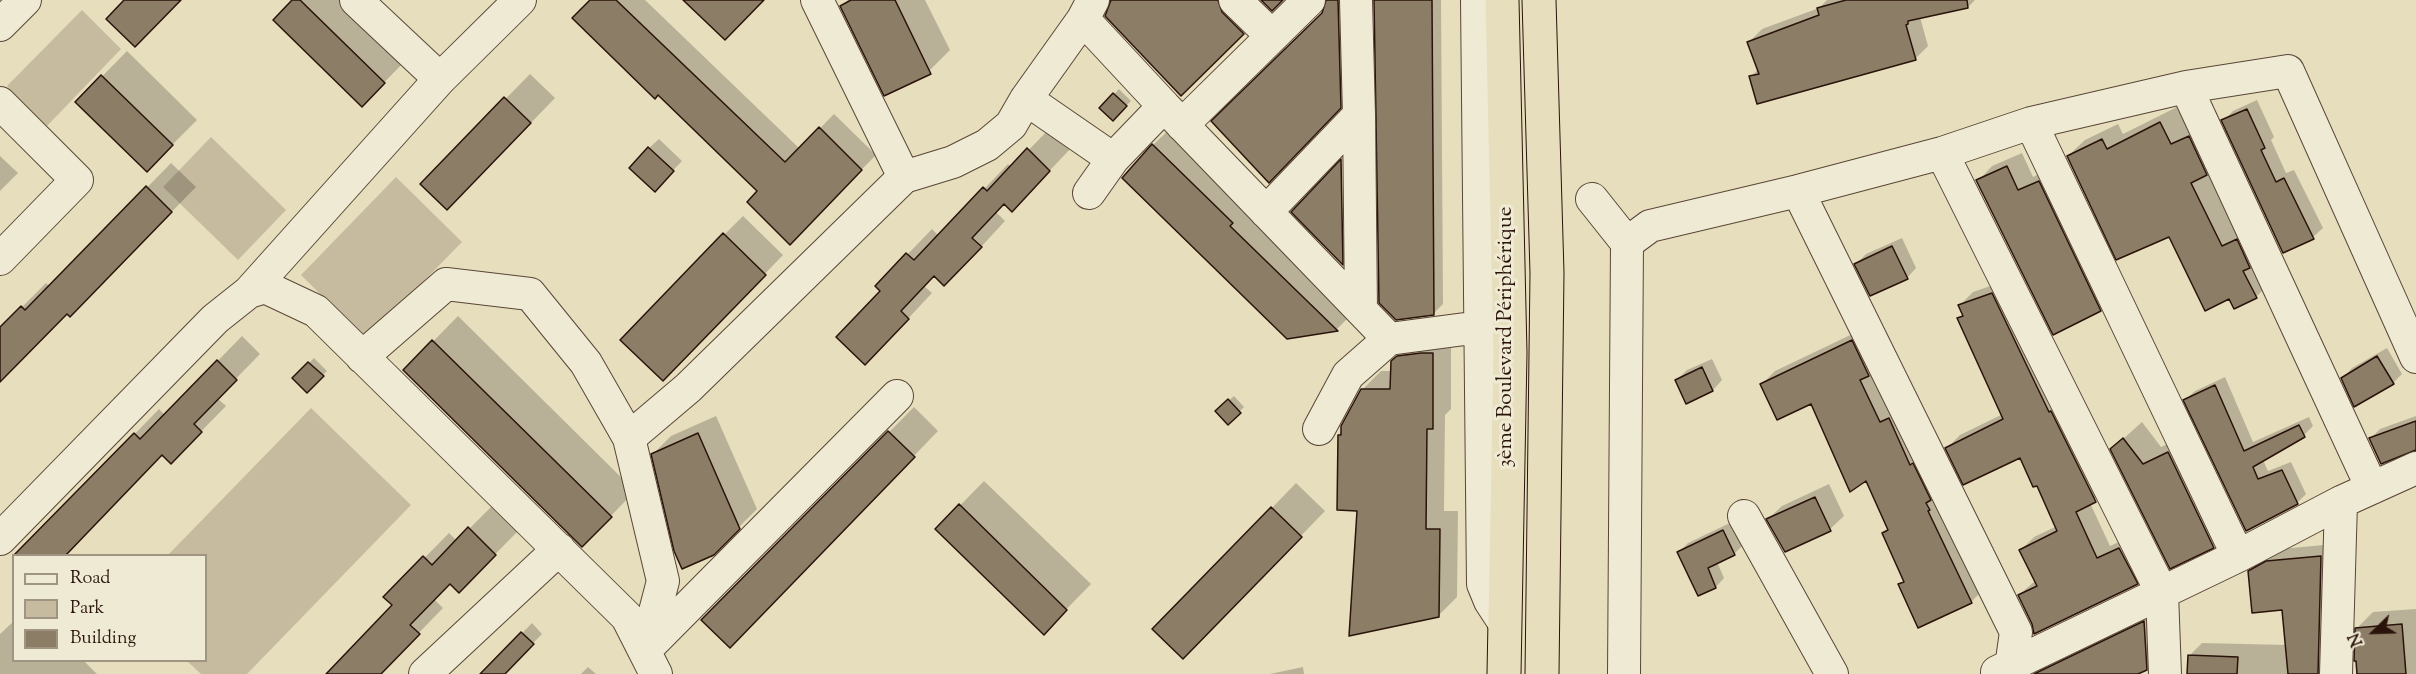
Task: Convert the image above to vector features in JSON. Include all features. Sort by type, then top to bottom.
[{"type":"highway","name":"3ème Boulevard Périphérique","points":[[1502,0],[1510,353],[1504,674]]},
{"type":"highway","name":"3ème Boulevard Périphérique","points":[[1539,0],[1546,273],[1542,674]]},
{"type":"street","points":[[0,25],[25,0]]},
{"type":"street","points":[[356,0],[440,79]]},
{"type":"street","points":[[0,539],[215,319],[249,292],[440,79],[520,0]]},
{"type":"street","points":[[817,0],[904,177]]},
{"type":"street","points":[[1235,0],[1272,36]]},
{"type":"street","points":[[1089,193],[1113,159],[1173,116],[1272,36],[1309,0]]},
{"type":"street","points":[[1356,0],[1361,310]]},
{"type":"street","points":[[1478,0],[1479,327],[1484,584],[1490,601],[1505,624]]},
{"type":"street","points":[[629,438],[688,388],[904,177],[953,162],[987,145],[1011,125],[1026,99],[1088,9],[1173,116],[1389,339]]},
{"type":"street","points":[[1627,243],[1650,226],[1798,191],[1942,153],[2031,123],[2186,87],[2288,71],[2416,357]]},
{"type":"street","points":[[2186,87],[2372,488]]},
{"type":"street","points":[[1026,99],[1113,159]]},
{"type":"street","points":[[0,103],[77,180],[0,259]]},
{"type":"street","points":[[1266,212],[1359,115]]},
{"type":"street","points":[[2031,123],[2238,556]]},
{"type":"street","points":[[1942,153],[2162,593],[2165,674]]},
{"type":"street","points":[[1798,191],[2016,632],[2004,671]]},
{"type":"street","points":[[1592,199],[1627,243],[1624,674]]},
{"type":"street","points":[[362,357],[446,284],[530,294],[585,363],[629,438],[663,581],[650,662]]},
{"type":"street","points":[[249,292],[265,287],[316,311],[627,617],[650,662]]},
{"type":"street","points":[[1319,429],[1348,375],[1389,339],[1479,327]]},
{"type":"street","points":[[650,662],[897,396]]},
{"type":"street","points":[[2004,671],[2238,556],[2341,502],[2416,468]]},
{"type":"street","points":[[2336,674],[2341,502]]},
{"type":"street","points":[[1744,516],[1832,674]]},
{"type":"street","points":[[425,674],[559,549]]},
{"type":"green space","points":[[82,10],[121,49],[47,126],[7,86]]},
{"type":"green space","points":[[211,137],[286,210],[238,260],[163,187]]},
{"type":"green space","points":[[396,177],[462,242],[366,340],[301,275]]},
{"type":"green space","points":[[311,408],[411,505],[247,674],[201,674],[188,662],[207,662],[207,554],[169,554]]},
{"type":"building","points":[[124,0],[181,0],[135,47],[106,19]]},
{"type":"building","points":[[292,0],[300,0],[385,83],[362,107],[273,20]]},
{"type":"building","points":[[590,0],[616,0],[785,162],[819,127],[862,170],[790,245],[747,202],[757,191],[658,95],[655,99],[572,18]]},
{"type":"building","points":[[683,0],[764,0],[725,40]]},
{"type":"building","points":[[851,0],[895,0],[931,74],[884,96],[840,6]]},
{"type":"building","points":[[1111,0],[1218,0],[1222,12],[1244,34],[1181,96],[1105,16]]},
{"type":"building","points":[[1261,0],[1283,0],[1272,11]]},
{"type":"building","points":[[1326,0],[1338,0],[1341,108],[1269,183],[1211,121],[1322,13]]},
{"type":"building","points":[[1374,0],[1432,0],[1434,315],[1396,320],[1379,303]]},
{"type":"building","points":[[1846,0],[1967,0],[1968,8],[1908,21],[1906,25],[1916,60],[1757,104],[1749,76],[1759,74],[1747,42],[1819,15],[1817,8]]},
{"type":"building","points":[[101,75],[173,145],[147,172],[75,102]]},
{"type":"building","points":[[1113,93],[1127,106],[1113,121],[1099,108]]},
{"type":"building","points":[[504,97],[531,123],[447,210],[420,184]]},
{"type":"building","points":[[2247,109],[2265,148],[2261,150],[2276,182],[2284,178],[2314,239],[2283,253],[2221,120]]},
{"type":"building","points":[[2160,122],[2171,144],[2189,136],[2207,175],[2191,183],[2222,246],[2237,239],[2250,268],[2243,271],[2257,298],[2234,309],[2229,299],[2205,311],[2169,237],[2116,260],[2067,156],[2102,139],[2107,149]]},
{"type":"building","points":[[1152,144],[1233,223],[1230,226],[1338,331],[1287,339],[1122,178]]},
{"type":"building","points":[[648,147],[674,171],[655,192],[629,168]]},
{"type":"building","points":[[1027,148],[1050,171],[1012,212],[1004,204],[972,238],[982,247],[944,286],[934,276],[901,311],[909,319],[865,365],[836,337],[880,291],[875,286],[906,253],[914,260],[983,187],[987,191]]},
{"type":"building","points":[[1341,159],[1343,265],[1291,212]]},
{"type":"building","points":[[2007,166],[2018,190],[2039,181],[2101,311],[2053,335],[1976,180]]},
{"type":"building","points":[[146,186],[172,212],[70,317],[67,314],[0,382],[0,327],[21,306],[25,310]]},
{"type":"building","points":[[723,233],[766,275],[663,381],[620,340]]},
{"type":"building","points":[[1892,246],[1908,279],[1870,296],[1854,264]]},
{"type":"building","points":[[1992,293],[2049,412],[2051,411],[2096,502],[2076,512],[2097,558],[2119,548],[2138,584],[2034,634],[2032,624],[2018,595],[2037,586],[2019,550],[2057,531],[2037,486],[2033,487],[2020,458],[1963,485],[1945,448],[2003,419],[1957,318],[1963,316],[1958,305]]},
{"type":"building","points":[[432,340],[612,517],[582,547],[403,370]]},
{"type":"building","points":[[1852,340],[1869,376],[1860,380],[1880,422],[1889,418],[1910,465],[1913,463],[1931,500],[1926,503],[1930,510],[1928,511],[1972,603],[1918,628],[1898,584],[1904,582],[1882,533],[1888,530],[1866,481],[1850,492],[1811,404],[1777,420],[1760,384]]},
{"type":"building","points":[[1433,353],[1433,429],[1427,429],[1426,529],[1440,529],[1439,617],[1349,636],[1357,511],[1337,510],[1338,435],[1341,435],[1341,426],[1361,389],[1390,389],[1391,361],[1397,356]]},
{"type":"building","points":[[2377,356],[2394,384],[2354,407],[2341,378]]},
{"type":"building","points":[[217,360],[237,380],[194,424],[202,432],[171,464],[162,455],[67,554],[15,554],[134,433],[140,439]]},
{"type":"building","points":[[308,362],[324,376],[307,393],[292,378]]},
{"type":"building","points":[[1702,367],[1713,391],[1686,404],[1675,380]]},
{"type":"building","points":[[2215,385],[2244,451],[2299,425],[2305,437],[2253,467],[2258,479],[2282,470],[2298,504],[2246,531],[2183,400]]},
{"type":"building","points":[[1228,399],[1241,413],[1228,425],[1215,411]]},
{"type":"building","points":[[2416,421],[2416,450],[2381,464],[2369,438]]},
{"type":"building","points":[[888,431],[915,457],[730,648],[701,620]]},
{"type":"building","points":[[698,433],[740,529],[714,555],[682,569],[674,551],[651,454]]},
{"type":"building","points":[[2123,438],[2143,464],[2168,452],[2214,548],[2170,569],[2110,449]]},
{"type":"building","points":[[1815,497],[1831,531],[1785,552],[1766,519]]},
{"type":"building","points":[[959,504],[1067,610],[1044,635],[935,529]]},
{"type":"building","points":[[1271,507],[1302,537],[1183,659],[1152,629]]},
{"type":"building","points":[[468,527],[496,555],[459,593],[450,584],[410,625],[420,634],[381,674],[326,674],[392,605],[383,597],[423,556],[432,565]]},
{"type":"building","points":[[1723,530],[1735,555],[1708,568],[1716,588],[1698,596],[1677,552]]},
{"type":"building","points":[[2321,556],[2318,674],[2288,674],[2282,610],[2252,613],[2248,571],[2266,561]]},
{"type":"building","points":[[2144,621],[2147,670],[2138,674],[2034,674]]},
{"type":"building","points":[[2402,624],[2406,674],[2357,674],[2356,661],[2354,661],[2355,628]]},
{"type":"building","points":[[521,632],[534,644],[505,674],[480,674]]},
{"type":"building","points":[[2188,655],[2238,657],[2237,674],[2187,674]]}]
